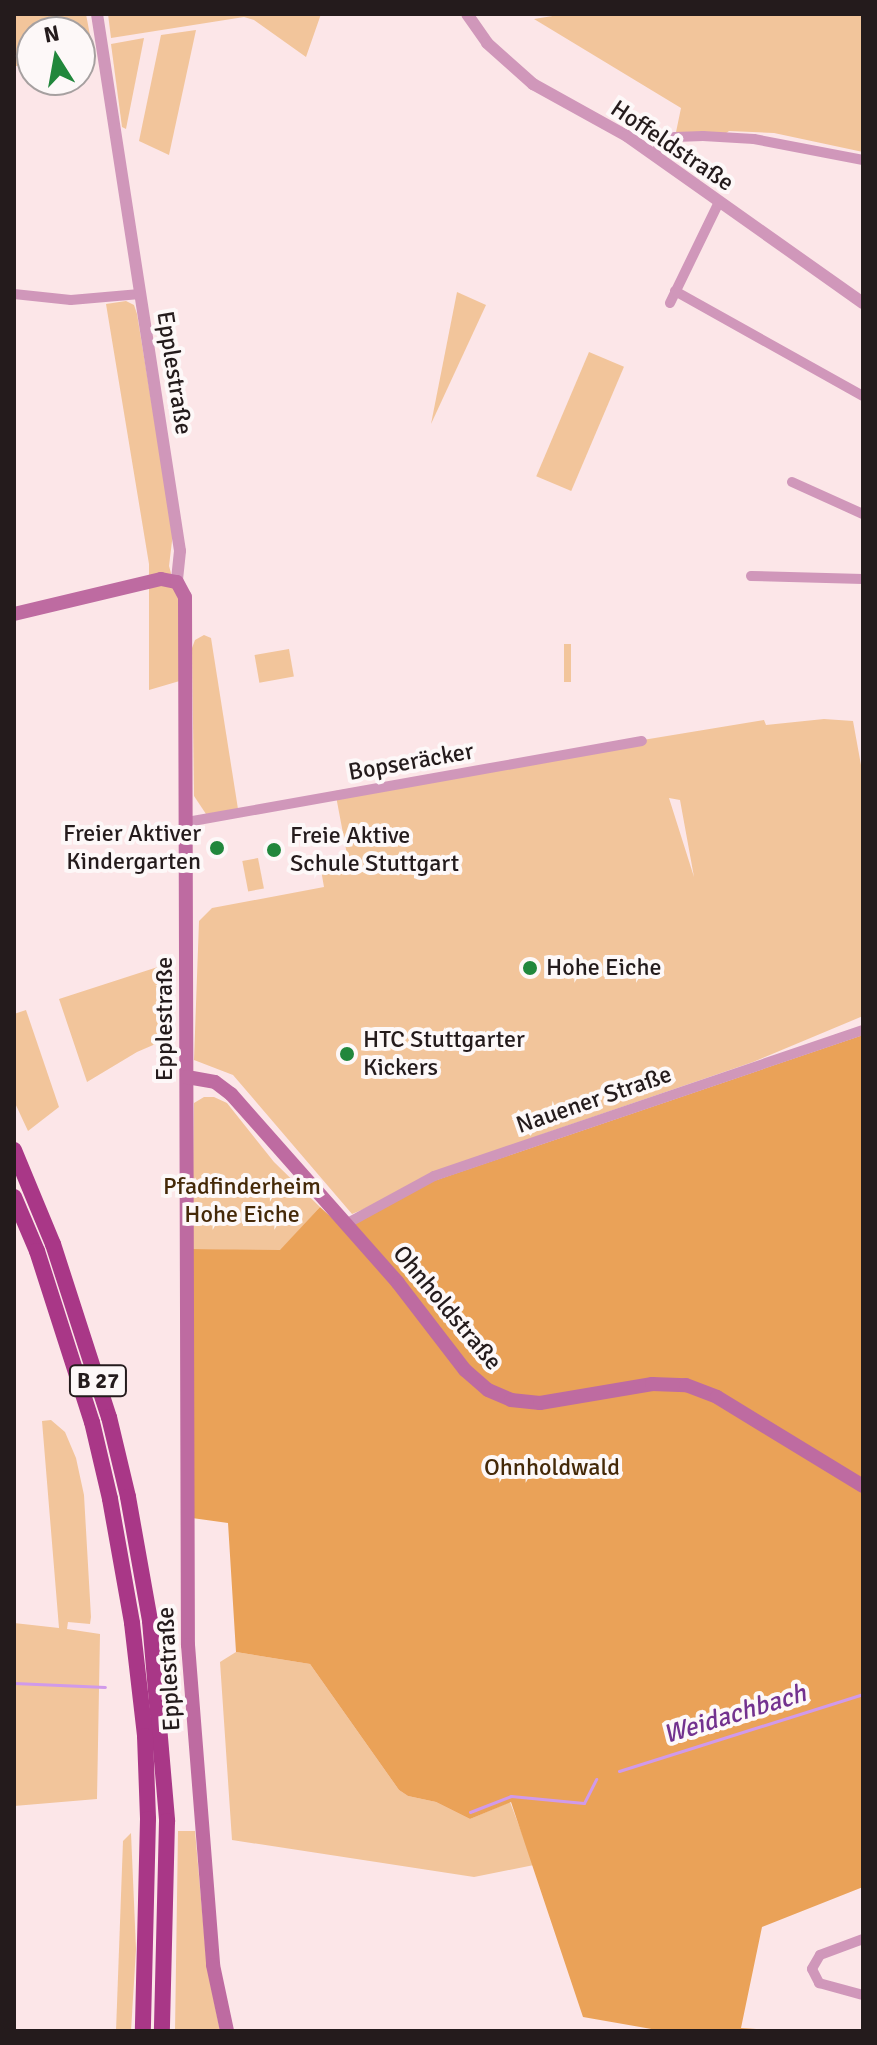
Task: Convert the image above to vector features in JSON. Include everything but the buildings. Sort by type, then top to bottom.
[{"type":"highway","name":"B 27","points":[[14,1150],[58,1258],[109,1417],[150,1621],[167,1821],[162,2031]]},
{"type":"highway","name":"B 27","points":[[14,1197],[41,1264],[92,1422],[110,1499],[136,1647],[147,1765],[150,1869],[143,2031]]},
{"type":"main road","points":[[14,610],[155,580],[177,582]]},
{"type":"main road","name":"Epplestraße","points":[[177,582],[187,611],[188,1645],[213,1965],[227,2031]]},
{"type":"main road","name":"Ohnholdstraße","points":[[187,1077],[215,1082],[231,1094],[428,1318],[465,1370],[500,1397],[540,1403],[652,1384],[686,1385],[728,1404],[863,1486]]},
{"type":"street","name":"Epplestraße","points":[[97,14],[180,551],[177,582]]},
{"type":"street","name":"Hoffeldstraße","points":[[467,14],[487,43],[533,84],[654,155],[718,204],[863,303]]},
{"type":"street","points":[[654,155],[660,145],[675,137],[703,136],[754,139],[863,160]]},
{"type":"street","points":[[670,303],[718,204]]},
{"type":"street","points":[[675,291],[863,396]]},
{"type":"street","points":[[14,294],[71,300],[140,294]]},
{"type":"street","points":[[792,482],[863,514]]},
{"type":"street","points":[[751,576],[863,579]]},
{"type":"street","name":"Bopseräcker","points":[[187,822],[642,741]]},
{"type":"street","name":"Nauener Straße","points":[[346,1224],[434,1176],[863,1030]]},
{"type":"street","points":[[863,1939],[820,1955],[812,1969],[819,1983],[863,1995]]},
{"type":"green space","points":[[14,14],[86,14],[16,16],[14,66]]},
{"type":"green space","points":[[108,14],[321,14],[306,57],[254,20],[244,17],[111,38]]},
{"type":"green space","points":[[565,14],[863,14],[863,152],[774,133],[729,131],[722,136],[675,137],[681,108],[534,19]]},
{"type":"green space","points":[[196,30],[169,155],[139,141],[161,35]]},
{"type":"green space","points":[[144,38],[126,129],[122,127],[111,44]]},
{"type":"green space","points":[[457,292],[486,305],[431,424]]},
{"type":"green space","points":[[126,301],[134,305],[137,314],[173,533],[169,566],[181,608],[183,680],[149,690],[149,564],[106,304]]},
{"type":"green space","points":[[589,352],[624,367],[571,491],[536,476]]},
{"type":"green space","points":[[204,635],[211,638],[238,809],[206,814],[194,796],[192,648],[195,640]]},
{"type":"green space","points":[[564,644],[571,644],[571,682],[564,682]]},
{"type":"green space","points":[[289,649],[294,677],[259,683],[255,655]]},
{"type":"green space","name":"Hohe Eiche","points":[[824,719],[853,721],[863,776],[863,1016],[753,1062],[543,1134],[352,1214],[233,1075],[194,1060],[199,921],[212,908],[324,887],[321,870],[349,865],[335,791],[764,720],[766,725]],"holes":[[[669,798],[680,800],[694,877]]]},
{"type":"green space","points":[[258,858],[264,888],[248,891],[242,861]]},
{"type":"green space","points":[[167,964],[169,976],[175,980],[174,1036],[137,1052],[87,1082],[59,999]]},
{"type":"green space","points":[[26,1010],[59,1107],[28,1131],[14,1101],[14,1014]]},
{"type":"green space","name":"Ohnholdwald","points":[[863,1035],[863,1887],[762,1927],[741,2028],[787,2031],[663,2031],[583,2017],[511,1802],[470,1819],[436,1802],[408,1796],[399,1790],[310,1664],[236,1652],[228,1523],[192,1518],[191,1249],[280,1250],[320,1207],[344,1229],[413,1188]]},
{"type":"green space","name":"Pfadfinderheim Hohe Eiche","points":[[204,1097],[214,1097],[227,1103],[274,1162],[320,1207],[280,1251],[192,1249],[194,1103]]},
{"type":"green space","points":[[51,1420],[65,1432],[76,1458],[84,1495],[91,1617],[90,1624],[68,1622],[67,1629],[100,1634],[97,1799],[14,1806],[14,1623],[59,1628],[42,1421]]},
{"type":"green space","points":[[236,1652],[310,1664],[399,1790],[408,1796],[436,1802],[470,1819],[510,1802],[534,1865],[474,1877],[232,1840],[220,1662]]},
{"type":"green space","points":[[178,1831],[195,1831],[207,1966],[220,2031],[175,2031]]},
{"type":"green space","points":[[131,1833],[136,1949],[131,2031],[116,2031],[123,1841]]},
{"type":"waterway","name":"Weidachbach","points":[[14,1683],[105,1687]]},
{"type":"waterway","name":"Weidachbach","points":[[619,1771],[863,1694]]},
{"type":"waterway","name":"Weidachbach","points":[[470,1812],[511,1796],[584,1803],[596,1779]]},
{"type":"place","name":"Freier Aktiver Kindergarten","points":[[217,848]]},
{"type":"place","name":"Freie Aktive Schule Stuttgart","points":[[274,850]]},
{"type":"place","name":"Hohe Eiche","points":[[530,968]]},
{"type":"place","name":"HTC Stuttgarter Kickers","points":[[347,1054]]}]
